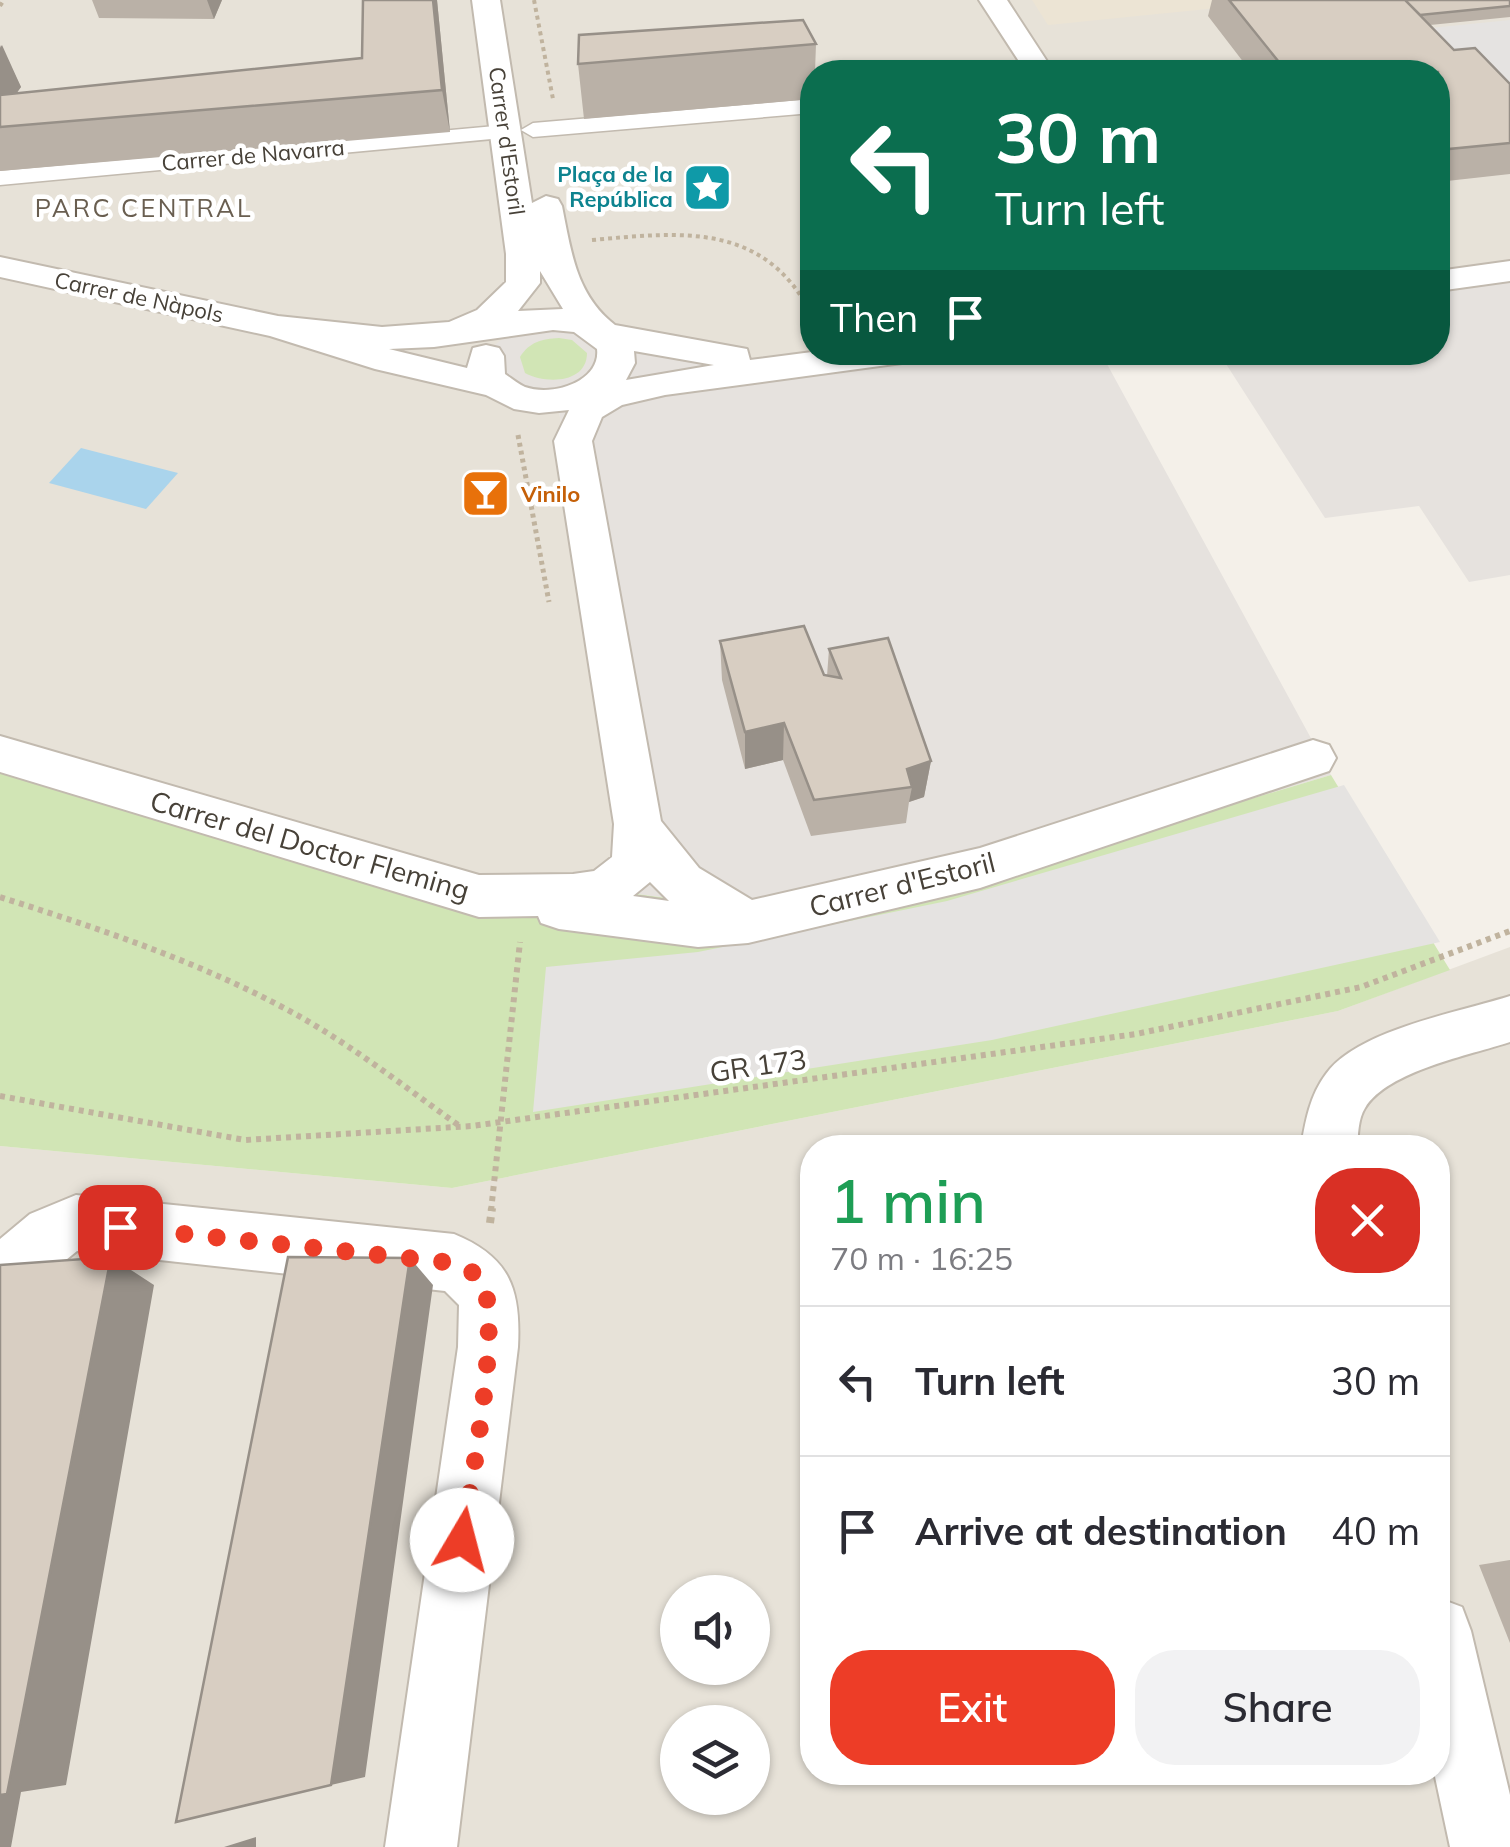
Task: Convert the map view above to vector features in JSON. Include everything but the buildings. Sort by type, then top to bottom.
[{"type":"street","name":"Carrer d'Estoril","points":[[486,0],[532,130],[523,283],[494,328]]},
{"type":"street","name":"Carrer d'Estoril","points":[[510,0],[558,275],[600,330]]},
{"type":"street","points":[[994,0],[1032,60]]},
{"type":"street","name":"Carrer de Navarra","points":[[0,178],[800,107]]},
{"type":"street","name":"Carrer de Nàpols","points":[[0,268],[278,327],[388,361],[496,386]]},
{"type":"street","points":[[1450,280],[1510,272]]},
{"type":"street","points":[[800,363],[750,360],[558,319],[494,328],[484,364],[496,386],[514,396],[556,401],[811,365]]},
{"type":"street","name":"Carrer de Nàpols","points":[[278,327],[398,340],[494,328]]},
{"type":"street","points":[[599,393],[618,360],[616,346],[600,330]]},
{"type":"street","name":"Carrer del Doctor Fleming","points":[[0,754],[501,899],[606,890],[632,869],[639,848],[573,441],[599,393]]},
{"type":"street","name":"Carrer d'Estoril","points":[[501,899],[698,926],[748,922],[980,868],[1313,758]]},
{"type":"street","name":"Carrer del Doctor Fleming","points":[[638,824],[659,861],[686,890],[748,922]]},
{"type":"street","points":[[1331,1135],[1333,1115],[1351,1084],[1385,1062],[1510,1019]]},
{"type":"street","points":[[0,1299],[20,1258],[48,1232],[76,1224],[454,1263],[480,1278],[490,1306],[488,1347],[421,1847]]},
{"type":"street","points":[[1450,1682],[1488,1844]]},
{"type":"path","points":[[532,130],[534,0]]},
{"type":"path","points":[[553,244],[656,234],[732,243],[768,258],[796,280],[800,288]]},
{"type":"path","points":[[516,424],[549,602]]},
{"type":"path","points":[[0,897],[90,925],[274,1005],[322,1030],[462,1127]]},
{"type":"path","points":[[480,1278],[488,1244],[501,1122],[501,899]]},
{"type":"path","name":"GR 173","points":[[0,1096],[245,1140],[462,1127],[1136,1034],[1361,987],[1510,931]]},
{"type":"shaded area","points":[[0,0],[1510,0],[1510,271],[1450,279],[1450,60],[800,60],[800,363],[649,345],[557,401],[638,824],[632,869],[479,896],[0,754]]},
{"type":"shaded area","points":[[1032,0],[1296,0],[1048,25]]},
{"type":"shaded area","points":[[1510,20],[1510,107],[1450,66],[1450,60],[1442,60],[1400,31]]},
{"type":"shaded area","points":[[1510,271],[1510,575],[1469,582],[1419,506],[1325,518],[1227,365],[1450,365],[1450,279]]},
{"type":"shaded area","points":[[544,319],[649,345],[800,365],[1108,365],[1331,775],[842,921],[606,890],[638,824],[557,402],[513,396],[488,350],[522,324]]},
{"type":"shaded area","points":[[1344,785],[1440,942],[992,1040],[533,1112],[546,967],[698,952],[947,901]]},
{"type":"shaded area","points":[[1510,947],[1510,1847],[0,1847],[0,1146],[452,1188],[1338,1011]]},
{"type":"green space","points":[[542,340],[572,340],[587,353],[580,371],[553,380],[525,373],[520,357],[528,348]]},
{"type":"green space","points":[[0,754],[479,896],[606,890],[842,921],[1331,775],[1450,970],[1338,1011],[452,1188],[0,1146]]},
{"type":"water","points":[[81,448],[178,473],[146,509],[49,483]]},
{"type":"place","name":"Plaça de la República","points":[[708,187]]},
{"type":"place","name":"Vinilo","points":[[486,494]]},
{"type":"district","name":"PARC CENTRAL","points":[[144,207]]},
{"type":"route","points":[[120,1227],[454,1263],[480,1278],[490,1306],[488,1347],[462,1540]]}]
